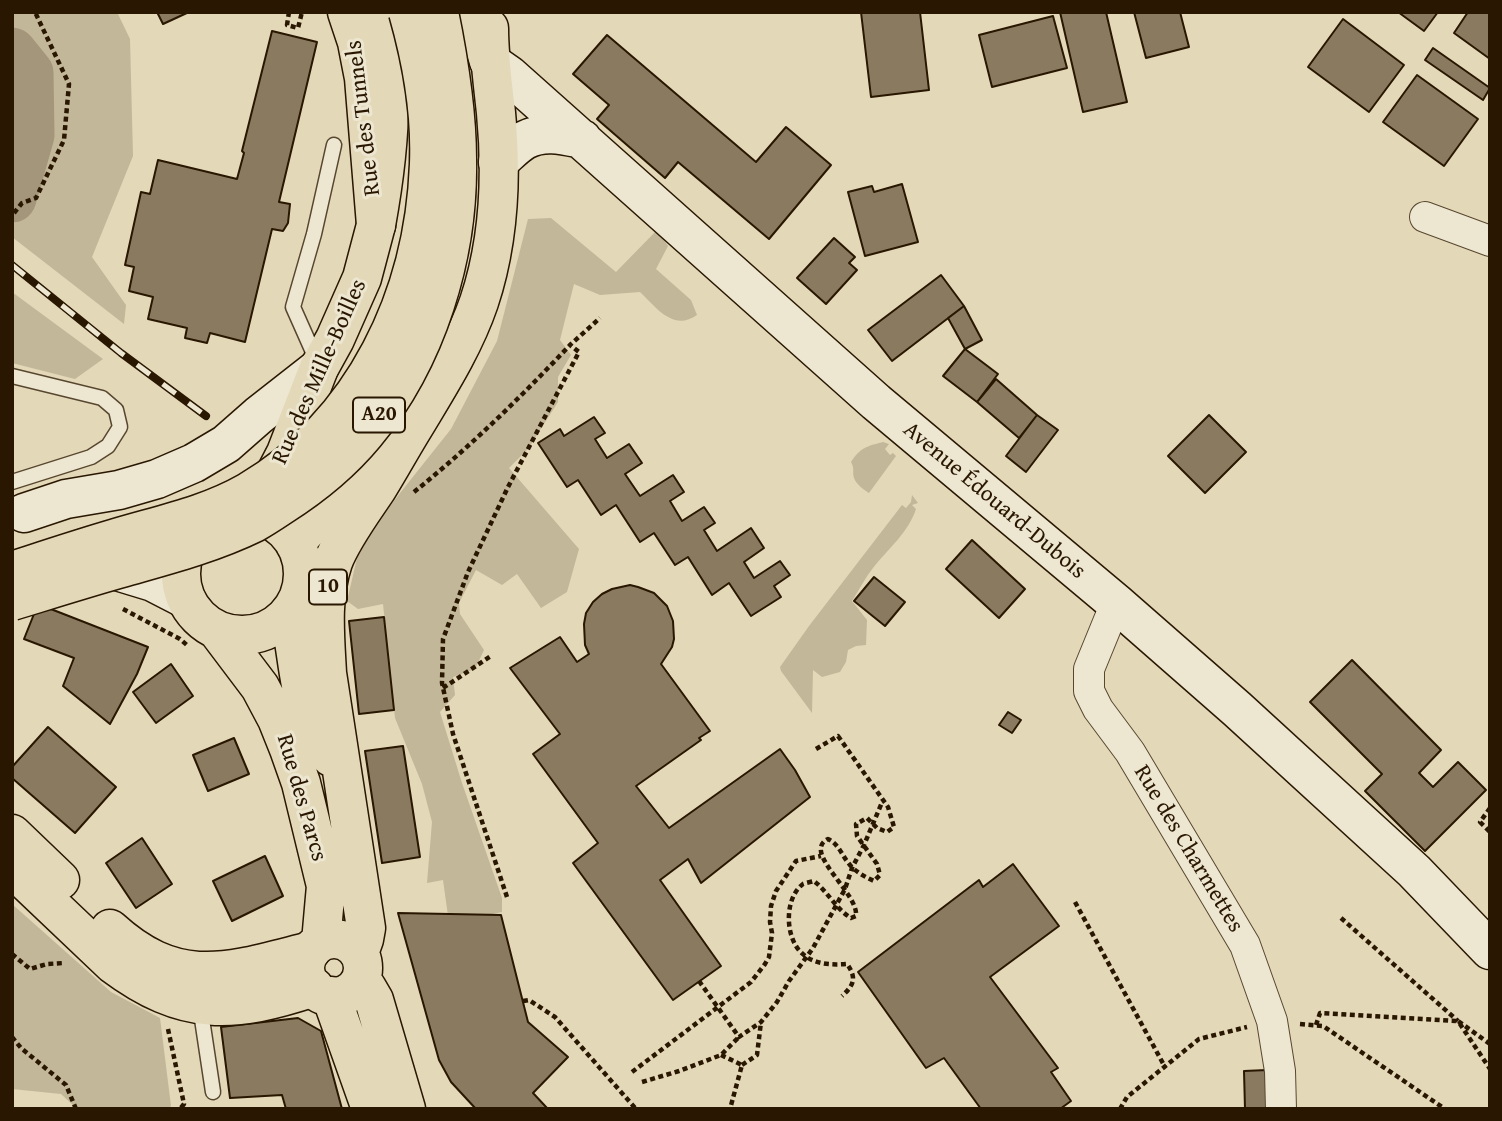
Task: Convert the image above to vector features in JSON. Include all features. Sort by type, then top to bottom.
[{"type":"main road","name":"Rue des Tunnels","points":[[348,12],[358,42],[364,78],[376,225]]},
{"type":"main road","points":[[374,12],[389,92],[388,145],[376,225]]},
{"type":"main road","name":"A20","points":[[12,571],[114,538],[181,520],[245,493],[270,478],[303,452],[332,422],[361,385],[386,343],[403,303],[418,253],[425,209],[429,162],[428,117],[422,70],[408,12]]},
{"type":"main road","name":"A20","points":[[12,601],[218,539],[256,522],[327,473],[364,435],[391,398],[412,361],[429,321],[446,267],[454,217],[457,161],[454,108],[449,62],[439,12]]},
{"type":"main road","points":[[486,15],[489,61]]},
{"type":"main road","name":"10","points":[[295,544],[414,401],[443,380],[467,333],[467,289],[497,218],[496,114],[489,61]]},
{"type":"main road","name":"Rue des Mille-Boilles","points":[[248,513],[274,477],[286,453],[319,368],[362,278],[376,225]]},
{"type":"main road","points":[[319,368],[340,406],[358,421],[382,430],[414,401]]},
{"type":"main road","name":"10","points":[[371,1109],[333,968],[364,939],[366,928],[327,673],[326,595],[334,561],[363,508],[377,489],[414,401]]},
{"type":"main road","points":[[248,513],[267,518],[283,529],[295,544],[300,558],[302,580],[297,601],[289,613],[274,626],[256,634],[203,639],[204,622],[193,612],[186,600],[180,579],[182,559],[191,540],[205,524],[229,514],[248,513]]},
{"type":"main road","name":"10","points":[[289,613],[305,711],[319,741],[341,769]]},
{"type":"main road","name":"Rue des Parcs","points":[[203,639],[260,687],[289,748],[301,783],[326,886],[333,968]]},
{"type":"main road","points":[[12,834],[126,943],[201,985]]},
{"type":"main road","points":[[12,868],[104,956],[131,978],[168,997],[201,985],[333,968],[367,988],[374,1000],[406,1109]]},
{"type":"street","name":"Avenue Édouard-Dubois","points":[[489,61],[509,75],[582,139],[876,402],[1116,603],[1237,709],[1414,871],[1490,950]]},
{"type":"street","points":[[498,162],[525,140],[542,135],[559,134],[582,139]]},
{"type":"street","points":[[1425,217],[1490,241]]},
{"type":"street","points":[[16,502],[66,499],[119,490],[157,479],[194,463],[226,444],[319,368]]},
{"type":"street","points":[[16,502],[205,524]]},
{"type":"street","points":[[12,551],[77,559],[153,582],[186,600]]},
{"type":"street","name":"Rue des Charmettes","points":[[1116,603],[1089,669],[1089,691],[1098,709],[1130,752],[1245,945],[1272,1021],[1280,1072],[1281,1109]]},
{"type":"lane","points":[[319,368],[293,307],[314,234],[334,145]]},
{"type":"lane","points":[[12,376],[102,398],[116,410],[120,427],[108,446],[16,502]]},
{"type":"lane","points":[[201,985],[213,1092]]},
{"type":"path","points":[[14,213],[22,203],[36,198],[64,140],[69,84],[35,12]]},
{"type":"path","points":[[289,12],[287,25],[298,27],[302,12]]},
{"type":"path","points":[[406,499],[494,423],[600,318]]},
{"type":"path","points":[[507,897],[453,734],[443,688],[443,639],[468,572],[508,487],[579,352],[570,345]]},
{"type":"path","points":[[114,605],[180,639],[203,639]]},
{"type":"path","points":[[443,688],[491,656]]},
{"type":"path","points":[[816,749],[838,736],[888,807],[894,827],[887,832],[877,828],[867,818],[856,824],[857,836],[877,864],[880,875],[874,881],[852,867],[834,842],[828,839],[821,845],[821,856],[857,909],[856,916],[851,918],[845,914],[814,881],[804,884],[797,891],[790,906],[788,927],[793,942],[802,954],[825,964],[847,964],[853,977],[852,988],[842,996]]},
{"type":"path","points":[[642,1082],[679,1072],[720,1055],[739,1037],[761,1022],[806,957],[845,889],[852,867],[883,800]]},
{"type":"path","points":[[1490,808],[1480,822],[1490,832]]},
{"type":"path","points":[[632,1072],[751,982],[769,957],[771,905],[776,891],[796,861],[821,856]]},
{"type":"path","points":[[1074,902],[1166,1067]]},
{"type":"path","points":[[1341,918],[1458,1021],[1490,1044]]},
{"type":"path","points":[[12,954],[30,969],[104,956]]},
{"type":"path","points":[[699,981],[739,1037]]},
{"type":"path","points":[[523,1001],[529,1000],[555,1017],[636,1109]]},
{"type":"path","points":[[1316,1025],[1320,1013],[1458,1021]]},
{"type":"path","points":[[1458,1021],[1490,1069]]},
{"type":"path","points":[[730,1109],[742,1065],[757,1055],[761,1022]]},
{"type":"path","points":[[168,1029],[184,1104],[180,1109]]},
{"type":"path","points":[[12,1037],[66,1084],[76,1109]]},
{"type":"path","points":[[720,1055],[742,1065]]},
{"type":"shaded area","points":[[12,12],[117,12],[130,39],[133,156],[92,257],[126,305],[124,324],[12,237]]},
{"type":"shaded area","points":[[551,218],[616,272],[657,230],[668,246],[656,269],[691,300],[697,315],[680,321],[666,316],[640,292],[600,295],[574,284],[560,340],[571,355],[558,377],[558,402],[528,449],[509,468],[579,549],[567,592],[541,608],[517,574],[502,585],[476,570],[459,603],[460,614],[484,650],[475,669],[453,677],[455,695],[440,712],[502,898],[502,912],[449,923],[443,880],[427,883],[432,822],[422,784],[395,718],[383,604],[358,609],[347,601],[357,558],[377,522],[451,429],[497,341],[528,219]]},
{"type":"shaded area","points":[[12,292],[103,359],[75,379],[12,363]]},
{"type":"shaded area","points":[[883,442],[889,444],[885,449],[890,455],[893,453],[896,456],[869,493],[855,480],[851,462],[864,448]]},
{"type":"shaded area","points":[[912,495],[918,503],[912,505],[916,509],[908,526],[870,572],[852,601],[867,620],[866,645],[848,650],[846,662],[840,672],[822,677],[813,670],[812,713],[780,667],[902,505],[906,508],[911,502]]},
{"type":"shaded area","points":[[12,904],[111,992],[160,1018],[171,1106],[168,1109],[77,1109],[61,1094],[12,1089]]},
{"type":"building","points":[[157,12],[189,12],[163,24]]},
{"type":"building","points":[[861,12],[920,12],[929,90],[871,97]]},
{"type":"building","points":[[1060,12],[1106,12],[1127,102],[1083,112]]},
{"type":"building","points":[[1134,12],[1180,12],[1189,47],[1146,58]]},
{"type":"building","points":[[1398,12],[1438,12],[1424,31]]},
{"type":"building","points":[[1468,12],[1490,12],[1490,59],[1454,33]]},
{"type":"building","points":[[1053,16],[1067,68],[992,87],[979,35]]},
{"type":"building","points":[[1343,19],[1404,65],[1369,112],[1308,67]]},
{"type":"building","points":[[272,31],[317,42],[279,202],[290,204],[288,223],[283,231],[272,229],[245,342],[210,333],[207,343],[185,338],[187,328],[148,319],[153,297],[129,291],[134,267],[125,265],[141,192],[150,194],[158,160],[237,179]]},
{"type":"building","points":[[607,35],[756,162],[786,127],[831,165],[769,239],[678,162],[665,178],[597,119],[609,105],[573,74]]},
{"type":"building","points":[[1433,48],[1490,88],[1483,100],[1425,60]]},
{"type":"building","points":[[1417,75],[1478,119],[1444,166],[1383,122]]},
{"type":"building","points":[[902,184],[918,242],[865,256],[848,192],[872,186],[874,192]]},
{"type":"building","points":[[834,238],[855,257],[849,263],[857,270],[826,304],[797,278]]},
{"type":"building","points":[[941,275],[964,306],[892,361],[868,330]]},
{"type":"building","points":[[964,306],[982,340],[965,349],[948,318]]},
{"type":"building","points":[[965,349],[998,374],[977,402],[943,376]]},
{"type":"building","points":[[996,379],[1037,415],[1019,438],[977,402]]},
{"type":"building","points":[[1037,415],[1058,430],[1026,472],[1006,456]]},
{"type":"building","points":[[1209,415],[1246,452],[1205,493],[1168,456]]},
{"type":"building","points":[[594,417],[605,433],[595,439],[607,458],[629,444],[642,463],[625,474],[640,496],[673,475],[684,492],[670,501],[682,521],[704,507],[715,523],[704,530],[717,551],[751,528],[764,548],[744,562],[754,578],[780,561],[790,575],[774,586],[781,597],[751,616],[729,583],[712,595],[688,557],[675,565],[654,533],[640,542],[616,505],[601,515],[578,480],[567,487],[538,443],[560,429],[564,436]]},
{"type":"building","points":[[972,540],[1025,589],[999,618],[946,569]]},
{"type":"building","points":[[874,577],[905,602],[885,626],[854,601]]},
{"type":"building","points":[[630,585],[654,593],[667,606],[673,621],[674,639],[661,664],[710,731],[636,786],[669,828],[780,749],[810,797],[701,883],[688,859],[660,880],[721,966],[673,1000],[573,863],[598,843],[533,754],[560,734],[510,668],[560,637],[577,662],[589,654],[585,645],[586,613],[602,594]]},
{"type":"building","points":[[38,604],[148,647],[110,724],[63,686],[74,658],[24,639]]},
{"type":"building","points":[[384,617],[394,710],[359,714],[349,621]]},
{"type":"building","points":[[1352,660],[1441,750],[1419,773],[1433,787],[1458,762],[1486,790],[1425,851],[1365,791],[1382,774],[1310,702]]},
{"type":"building","points":[[171,664],[193,696],[156,723],[133,692]]},
{"type":"building","points":[[1008,712],[1021,720],[1012,733],[999,725]]},
{"type":"building","points":[[48,727],[116,787],[75,833],[12,778],[12,767]]},
{"type":"building","points":[[234,738],[249,774],[208,791],[193,755]]},
{"type":"building","points":[[403,746],[420,857],[382,863],[365,751]]},
{"type":"building","points":[[142,838],[172,884],[136,908],[106,863]]},
{"type":"building","points":[[265,856],[283,896],[232,921],[213,881]]},
{"type":"building","points":[[1013,864],[1059,926],[990,977],[1058,1068],[1051,1072],[1071,1101],[1060,1109],[981,1109],[944,1058],[926,1068],[858,972],[979,880],[983,887]]},
{"type":"building","points":[[398,913],[501,915],[528,1022],[568,1057],[533,1093],[546,1109],[476,1109],[451,1082],[439,1060]]},
{"type":"building","points":[[298,1018],[321,1031],[342,1109],[286,1109],[282,1095],[230,1098],[221,1027]]},
{"type":"building","points":[[1267,1070],[1267,1109],[1245,1109],[1244,1071]]},
{"type":"waterway","points":[[12,52],[29,73],[30,135],[12,198]]},
{"type":"railway","points":[[12,265],[121,353],[206,416]]}]
